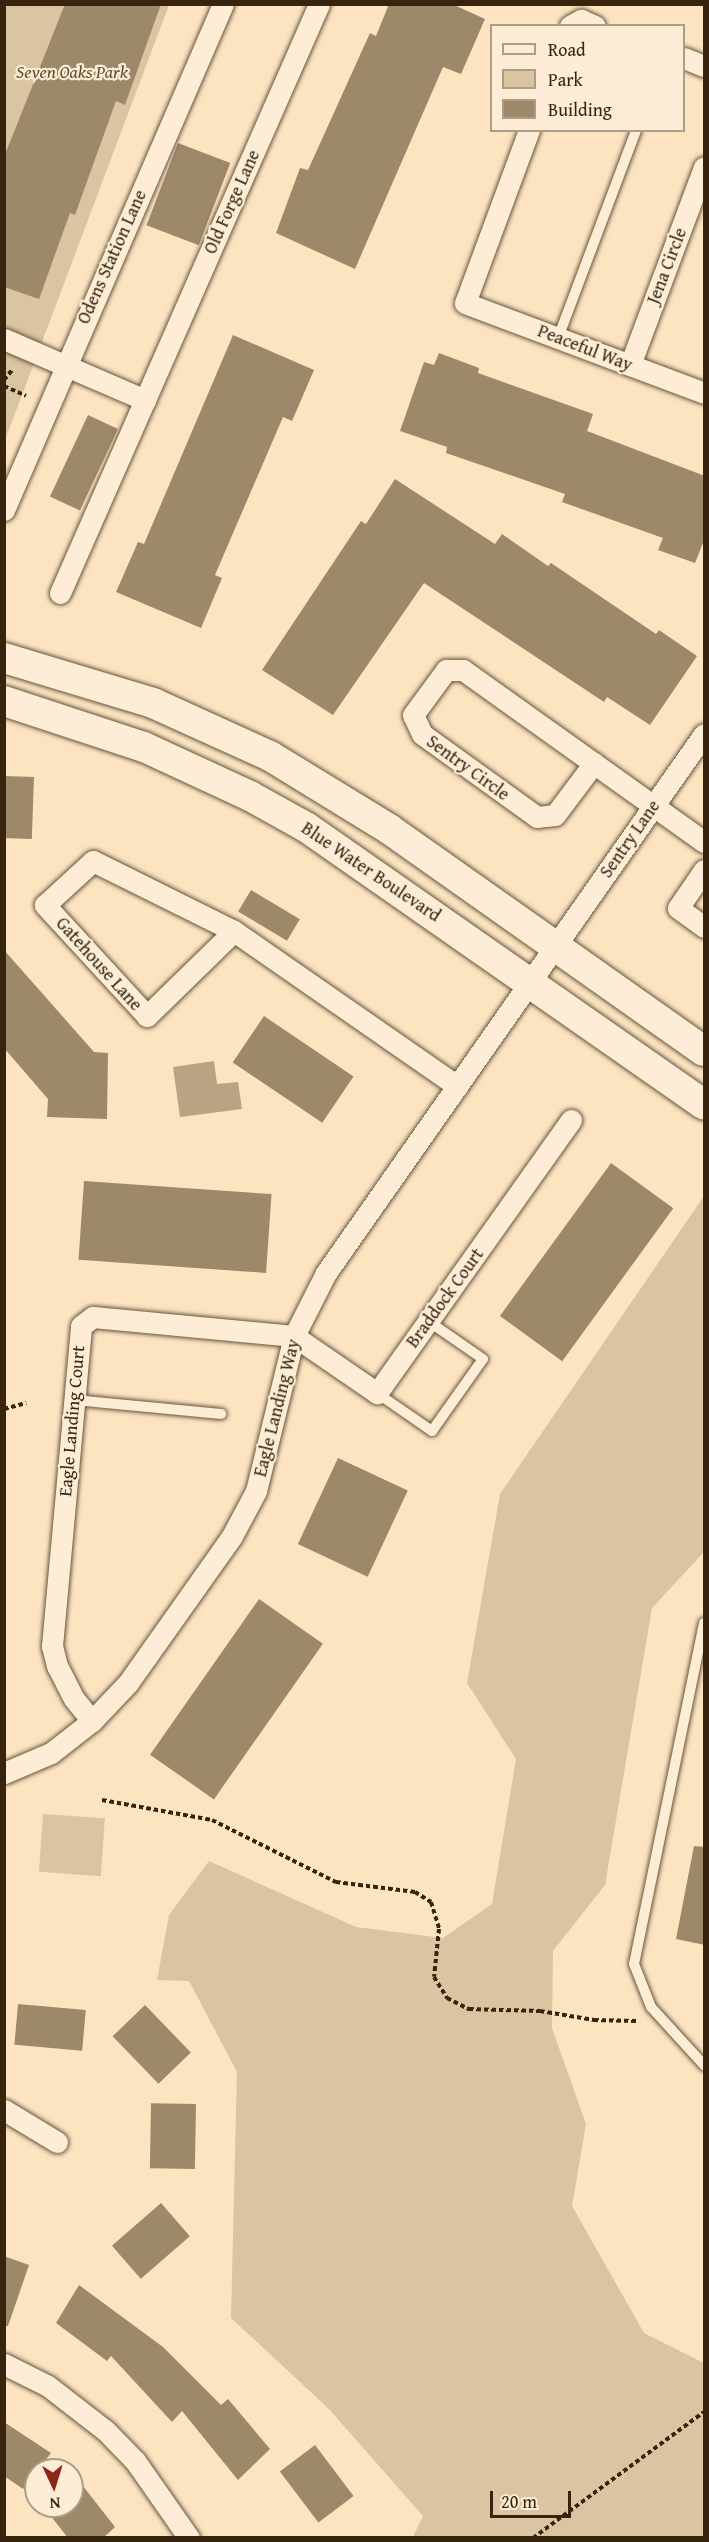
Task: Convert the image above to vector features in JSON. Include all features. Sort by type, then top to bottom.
[{"type":"street","name":"Odens Station Lane","points":[[4,510],[64,365],[223,4]]},
{"type":"street","name":"Old Forge Lane","points":[[60,593],[319,4]]},
{"type":"street","points":[[574,24],[581,20],[590,24]]},
{"type":"street","points":[[685,58],[705,66]]},
{"type":"street","name":"Peaceful Way","points":[[528,132],[465,303],[705,393]]},
{"type":"street","name":"Jena Circle","points":[[630,365],[705,167]]},
{"type":"street","points":[[4,339],[145,400]]},
{"type":"street","points":[[4,658],[153,703],[270,756],[389,829],[705,1052]]},
{"type":"street","name":"Sentry Circle","points":[[594,763],[555,815],[537,817],[422,734],[414,715],[446,670],[463,670],[654,805],[705,842]]},
{"type":"street","name":"Blue Water Boulevard","points":[[4,701],[144,747],[250,795],[368,868],[705,1105]]},
{"type":"street","name":"Sentry Lane","points":[[555,945],[705,734]]},
{"type":"street","name":"Gatehouse Lane","points":[[234,931],[147,1016],[45,905],[93,861],[234,931],[457,1086]]},
{"type":"street","points":[[705,870],[678,908],[705,927]]},
{"type":"street","name":"Eagle Landing Way","points":[[4,1773],[51,1753],[92,1721],[128,1683],[232,1536],[256,1491],[294,1336],[326,1273],[555,945]]},
{"type":"street","name":"Braddock Court","points":[[377,1393],[571,1120]]},
{"type":"street","name":"Eagle Landing Court","points":[[92,1721],[61,1674],[52,1646],[81,1326],[93,1317],[294,1336]]},
{"type":"street","points":[[294,1336],[377,1393]]},
{"type":"street","points":[[4,2110],[18,2115],[57,2142]]},
{"type":"street","points":[[4,2364],[57,2392],[105,2431],[136,2462],[189,2538]]},
{"type":"lane","points":[[558,338],[635,132]]},
{"type":"lane","points":[[377,1393],[432,1431],[439,1422],[483,1359],[428,1321]]},
{"type":"lane","points":[[74,1400],[221,1414]]},
{"type":"lane","points":[[705,1623],[634,1964],[651,2007],[705,2065]]},
{"type":"path","points":[[4,380],[20,365]]},
{"type":"path","points":[[4,386],[26,396]]},
{"type":"path","points":[[4,1410],[26,1403]]},
{"type":"path","points":[[102,1800],[212,1820],[336,1882],[414,1892],[431,1902],[439,1929],[434,1977],[447,1998],[469,2009],[540,2011],[594,2020],[634,2019],[642,2026]]},
{"type":"path","points":[[533,2538],[705,2412]]},
{"type":"green space","name":"Seven Oaks Park","points":[[5,5],[169,5],[5,440]]},
{"type":"green space","points":[[704,1196],[704,1552],[652,1608],[605,1885],[553,1951],[552,2028],[586,2124],[572,2206],[644,2333],[704,2363],[704,2537],[413,2537],[423,2516],[329,2409],[231,2318],[237,2072],[189,1981],[157,1980],[169,1915],[209,1861],[356,1927],[443,1938],[492,1904],[516,1759],[467,1683],[500,1494]]},
{"type":"green space","points":[[43,1814],[105,1818],[101,1876],[39,1872]]},
{"type":"shaded area","points":[[214,1061],[217,1084],[238,1082],[242,1109],[180,1117],[173,1067]]},
{"type":"building","name":"Seven Oaks Park","points":[[65,4],[161,4],[125,105],[116,101],[75,215],[70,213],[39,299],[4,287],[4,157]]},
{"type":"building","points":[[389,4],[452,4],[485,19],[461,74],[443,67],[355,269],[276,233],[300,168],[308,170],[370,33],[376,36]]},
{"type":"building","points":[[178,143],[230,163],[199,245],[146,225]]},
{"type":"building","points":[[233,335],[314,370],[292,421],[283,417],[215,575],[222,578],[201,628],[116,592],[138,542],[144,544]]},
{"type":"building","points":[[439,353],[479,368],[478,373],[593,414],[587,431],[705,476],[705,538],[695,563],[658,550],[663,538],[562,502],[565,494],[446,453],[447,447],[400,431],[424,362],[434,365]]},
{"type":"building","points":[[88,415],[118,429],[80,511],[50,497]]},
{"type":"building","points":[[395,479],[495,544],[502,534],[548,566],[551,563],[656,634],[659,630],[697,656],[650,725],[607,697],[604,702],[424,583],[333,715],[262,670],[361,521],[366,524]]},
{"type":"building","points":[[4,776],[34,777],[32,839],[4,838]]},
{"type":"building","points":[[251,890],[300,919],[287,941],[238,911]]},
{"type":"building","points":[[4,950],[94,1052],[108,1053],[107,1119],[47,1117],[48,1099],[4,1048]]},
{"type":"building","points":[[264,1016],[354,1076],[322,1123],[233,1062]]},
{"type":"building","points":[[611,1163],[673,1208],[562,1361],[500,1316]]},
{"type":"building","points":[[84,1181],[272,1194],[266,1273],[78,1260]]},
{"type":"building","points":[[338,1458],[408,1491],[368,1577],[298,1544]]},
{"type":"building","points":[[259,1599],[323,1644],[214,1799],[150,1755]]},
{"type":"building","points":[[694,1846],[705,1847],[705,1945],[676,1939]]},
{"type":"building","points":[[18,2004],[86,2010],[82,2051],[14,2045]]},
{"type":"building","points":[[145,2005],[191,2052],[158,2084],[113,2036]]},
{"type":"building","points":[[151,2103],[196,2104],[195,2169],[150,2168]]},
{"type":"building","points":[[161,2203],[190,2236],[141,2279],[112,2246]]},
{"type":"building","points":[[4,2256],[29,2265],[8,2326],[4,2326]]},
{"type":"building","points":[[79,2285],[163,2347],[221,2405],[228,2399],[270,2449],[238,2480],[182,2411],[172,2422],[111,2356],[107,2361],[56,2323]]},
{"type":"building","points":[[4,2422],[51,2453],[47,2458],[24,2458],[23,2489],[4,2476]]},
{"type":"building","points":[[315,2445],[354,2496],[318,2523],[280,2471]]},
{"type":"building","points":[[84,2487],[115,2527],[103,2538],[68,2538],[52,2518],[84,2518]]}]
